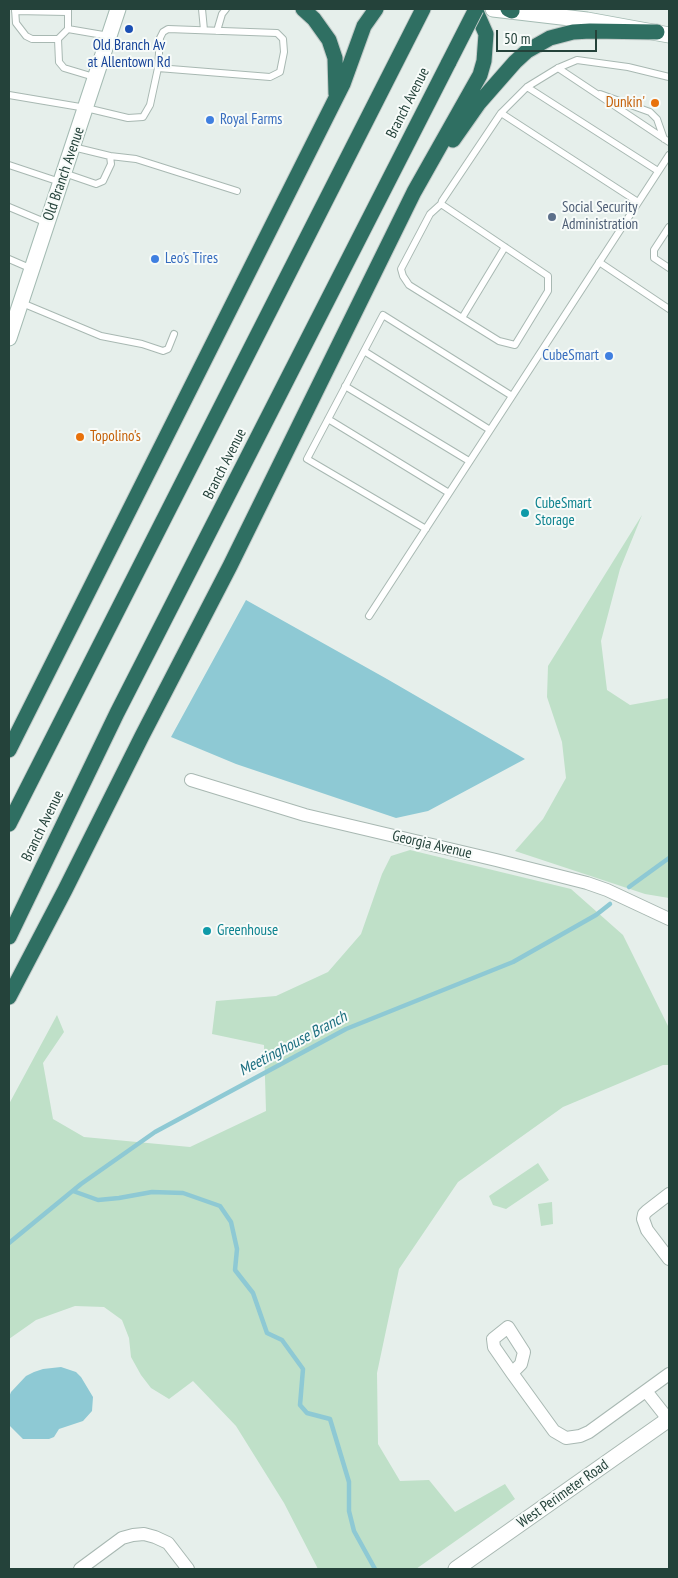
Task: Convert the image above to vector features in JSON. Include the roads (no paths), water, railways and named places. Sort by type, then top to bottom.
[{"type":"highway","points":[[303,9],[314,18],[329,40],[335,58],[336,99]]},
{"type":"highway","points":[[9,750],[336,99],[364,26],[376,9]]},
{"type":"highway","name":"Branch Avenue","points":[[9,824],[423,9]]},
{"type":"highway","points":[[9,997],[230,566],[395,229],[441,142],[480,75],[485,53],[486,34],[476,9]]},
{"type":"highway","name":"Branch Avenue","points":[[9,937],[117,713],[476,9]]},
{"type":"highway","points":[[395,229],[456,134],[479,103],[527,51],[550,38],[573,32],[663,34]]},
{"type":"main road","name":"Old Branch Avenue","points":[[9,338],[118,9]]},
{"type":"main road","points":[[493,9],[587,20],[663,34]]},
{"type":"main road","name":"West Perimeter Road","points":[[456,1569],[669,1419]]},
{"type":"street","name":"Georgia Avenue","points":[[191,780],[305,816],[588,883],[669,919]]},
{"type":"street","points":[[669,1194],[647,1211],[643,1219],[647,1230],[669,1259]]},
{"type":"street","points":[[512,1373],[554,1431],[566,1438],[580,1436],[589,1432],[669,1374]]},
{"type":"street","points":[[646,1391],[669,1419]]},
{"type":"street","points":[[80,1569],[122,1538],[133,1534],[144,1534],[156,1537],[168,1544],[188,1569]]},
{"type":"lane","points":[[202,9],[204,30]]},
{"type":"lane","points":[[217,31],[222,14],[226,9]]},
{"type":"lane","points":[[15,10],[67,10],[68,29],[58,39],[32,39],[26,36],[16,23],[15,10]]},
{"type":"lane","points":[[68,29],[110,36]]},
{"type":"lane","points":[[9,95],[86,108],[128,118],[143,117],[150,105],[158,68],[162,32],[168,29],[277,33],[283,38],[284,52],[280,72],[270,77],[158,68]]},
{"type":"lane","points":[[58,39],[59,62],[64,68],[96,78]]},
{"type":"lane","points":[[441,204],[548,276],[548,291],[515,345],[499,341],[409,285],[403,276],[402,269],[430,214],[441,204],[501,113],[527,87],[558,68],[577,60],[628,67],[669,77]]},
{"type":"lane","points":[[558,68],[667,141]]},
{"type":"lane","points":[[527,87],[658,171]]},
{"type":"lane","points":[[594,92],[650,112],[657,119],[667,141]]},
{"type":"lane","points":[[501,113],[638,202]]},
{"type":"lane","points":[[73,147],[136,160],[237,191]]},
{"type":"lane","points":[[369,616],[669,155]]},
{"type":"lane","points":[[9,165],[96,184],[103,181],[111,164],[110,156]]},
{"type":"lane","points":[[9,207],[47,223]]},
{"type":"lane","points":[[669,226],[654,250],[654,258],[669,268]]},
{"type":"lane","points":[[462,318],[505,247]]},
{"type":"lane","points":[[9,259],[32,269]]},
{"type":"lane","points":[[599,262],[669,309]]},
{"type":"lane","points":[[21,302],[101,336],[142,344],[163,351],[168,349],[174,334]]},
{"type":"lane","points":[[426,529],[307,459],[383,315],[512,396]]},
{"type":"lane","points":[[364,351],[490,430]]},
{"type":"lane","points":[[345,386],[469,462]]},
{"type":"lane","points":[[328,419],[449,493]]},
{"type":"water","points":[[246,600],[525,759],[428,811],[396,818],[236,764],[171,737]]},
{"type":"water","points":[[61,1367],[76,1372],[81,1377],[93,1397],[92,1411],[83,1421],[59,1429],[54,1437],[49,1439],[23,1439],[9,1425],[9,1397],[11,1392],[26,1376],[34,1372]]},
{"type":"waterway","name":"Meetinghouse Branch","points":[[629,887],[669,858]]},
{"type":"waterway","name":"Meetinghouse Branch","points":[[9,1243],[81,1184],[155,1132],[346,1029],[513,962],[596,915],[610,904]]},
{"type":"waterway","points":[[73,1191],[98,1200],[152,1192],[183,1193],[220,1206],[231,1222],[237,1249],[235,1270],[253,1293],[267,1333],[282,1340],[303,1369],[300,1405],[307,1413],[330,1419],[349,1482],[349,1511],[354,1531],[375,1569]]},
{"type":"place","name":"Old Branch Av at Allentown Rd","points":[[129,29]]},
{"type":"place","name":"Dunkin'","points":[[655,103]]},
{"type":"place","name":"Royal Farms","points":[[210,120]]},
{"type":"place","name":"Social Security Administration","points":[[552,217]]},
{"type":"place","name":"Leo's Tires","points":[[155,259]]},
{"type":"place","name":"CubeSmart","points":[[609,356]]},
{"type":"place","name":"Topolino's","points":[[80,437]]},
{"type":"place","name":"CubeSmart Storage","points":[[525,513]]},
{"type":"place","name":"Greenhouse","points":[[207,931]]}]
